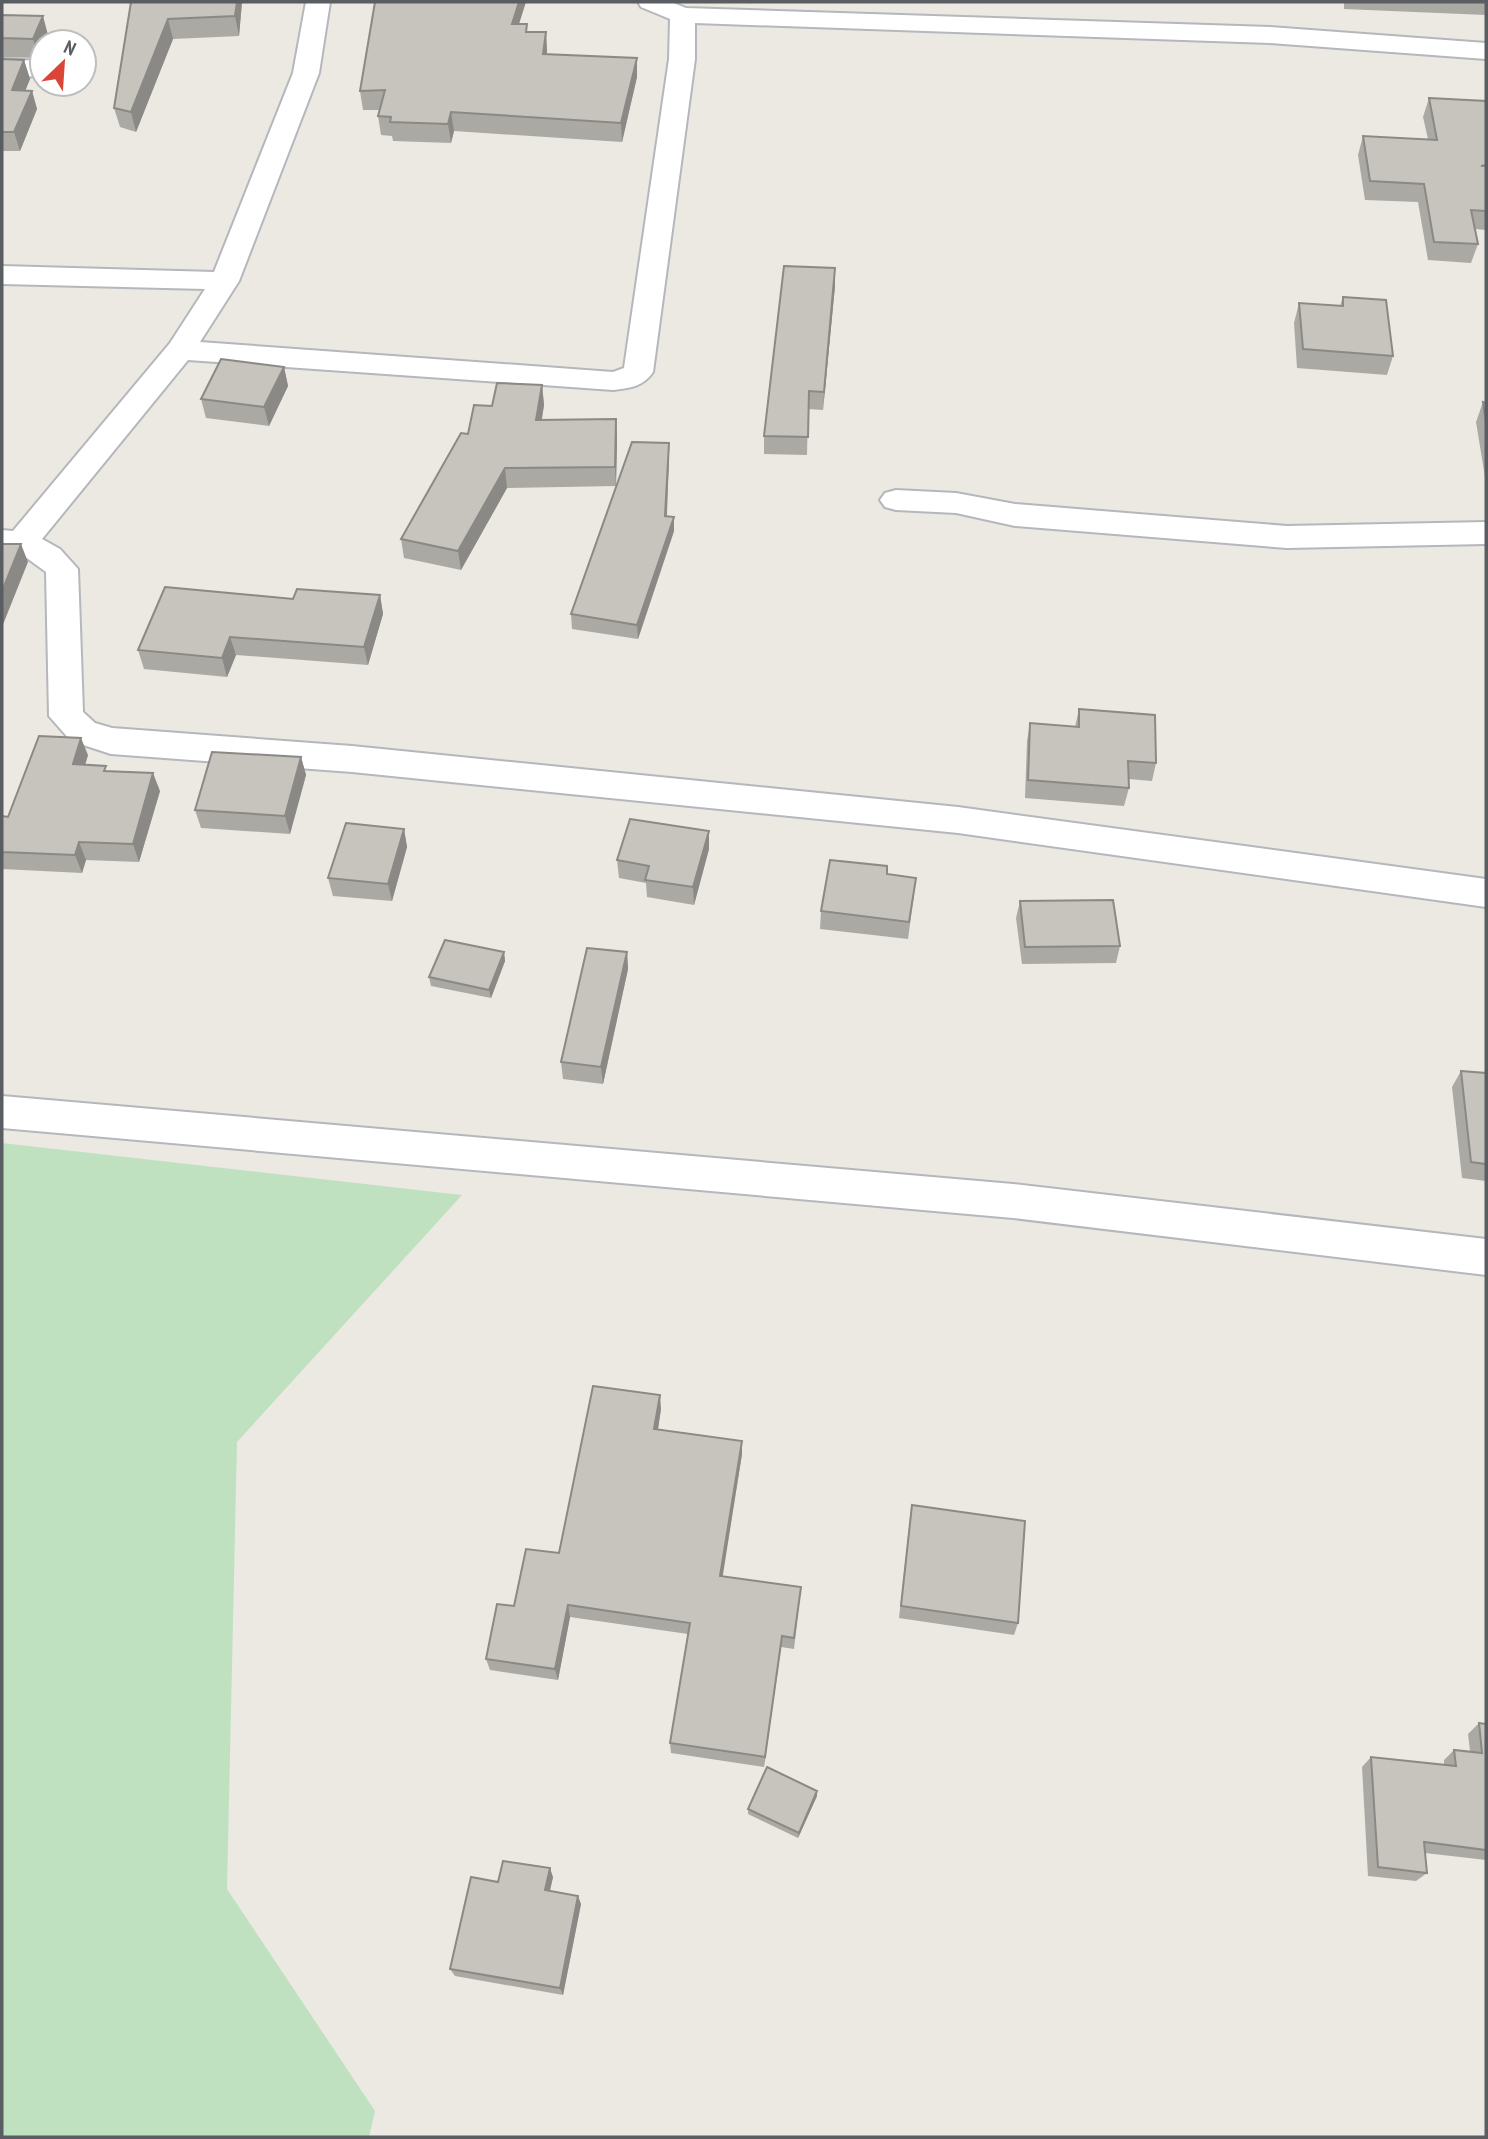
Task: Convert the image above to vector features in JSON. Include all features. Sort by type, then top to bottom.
[{"type":"street","points":[[318,2],[306,74],[225,281],[180,351],[12,542],[47,553],[62,569],[66,716],[83,732],[111,741],[352,759],[958,820],[1486,892]]},
{"type":"street","points":[[650,2],[681,15],[1270,35],[1486,51]]},
{"type":"street","points":[[180,351],[613,381],[628,379],[638,372],[649,304],[682,59],[681,15]]},
{"type":"street","points":[[2,67],[28,68]]},
{"type":"street","points":[[2,275],[225,281]]},
{"type":"street","points":[[896,500],[956,503],[1015,515],[1287,537],[1486,533]]},
{"type":"street","points":[[2,1112],[1013,1201],[1486,1257]]},
{"type":"green space","points":[[2,1143],[462,1195],[237,1442],[227,1889],[375,2111],[369,2137],[2,2137]]},
{"type":"building","points":[[131,2],[237,2],[235,16],[168,19],[131,112],[114,108]]},
{"type":"building","points":[[375,2],[519,2],[512,24],[527,24],[526,32],[546,32],[543,54],[637,58],[621,123],[451,112],[448,124],[390,122],[391,117],[378,116],[385,90],[360,91]]},
{"type":"building","points":[[2,15],[43,16],[38,28],[28,28],[28,39],[2,38]]},
{"type":"building","points":[[2,59],[24,60],[12,90],[28,91],[29,98],[14,132],[2,132]]},
{"type":"building","points":[[1429,98],[1486,101],[1486,165],[1481,166],[1486,166],[1486,211],[1471,210],[1478,244],[1434,242],[1424,184],[1370,181],[1363,136],[1437,140]]},
{"type":"building","points":[[784,266],[835,268],[824,392],[809,391],[808,437],[764,436]]},
{"type":"building","points":[[1343,297],[1386,300],[1393,356],[1303,349],[1299,303],[1343,306]]},
{"type":"building","points":[[221,359],[284,367],[264,407],[201,399]]},
{"type":"building","points":[[497,383],[542,385],[536,420],[616,419],[615,467],[505,468],[458,551],[401,539],[461,433],[468,434],[474,405],[492,406]]},
{"type":"building","points":[[632,442],[669,443],[665,516],[674,517],[637,625],[571,614]]},
{"type":"building","points":[[2,544],[21,544],[2,591]]},
{"type":"building","points":[[165,587],[293,599],[297,589],[380,595],[364,647],[230,637],[222,658],[138,650]]},
{"type":"building","points":[[1079,709],[1155,715],[1156,763],[1128,761],[1129,788],[1028,780],[1030,723],[1079,727]]},
{"type":"building","points":[[39,736],[81,738],[73,764],[106,766],[104,771],[153,773],[133,844],[79,842],[75,855],[2,852],[2,816],[8,817]]},
{"type":"building","points":[[212,752],[301,757],[285,816],[195,810]]},
{"type":"building","points":[[630,819],[709,831],[693,887],[645,880],[649,866],[617,860]]},
{"type":"building","points":[[346,823],[404,829],[388,884],[328,878]]},
{"type":"building","points":[[830,860],[887,866],[887,874],[916,878],[909,922],[821,911]]},
{"type":"building","points":[[1113,900],[1120,946],[1025,947],[1020,901]]},
{"type":"building","points":[[445,940],[504,952],[489,990],[429,977]]},
{"type":"building","points":[[587,948],[627,952],[601,1067],[561,1062]]},
{"type":"building","points":[[1461,1071],[1486,1073],[1486,1164],[1471,1162]]},
{"type":"building","points":[[593,1386],[660,1395],[654,1429],[742,1441],[720,1576],[801,1587],[794,1638],[782,1636],[765,1757],[670,1743],[690,1623],[568,1605],[555,1669],[486,1659],[497,1604],[514,1606],[526,1549],[559,1553]]},
{"type":"building","points":[[912,1505],[1025,1521],[1018,1623],[901,1606]]},
{"type":"building","points":[[1479,1723],[1486,1724],[1486,1850],[1424,1842],[1427,1873],[1378,1867],[1371,1757],[1456,1766],[1454,1750],[1482,1753]]},
{"type":"building","points":[[767,1767],[817,1791],[799,1833],[748,1809]]},
{"type":"building","points":[[503,1861],[550,1868],[545,1890],[578,1896],[560,1988],[450,1969],[471,1877],[498,1882]]}]
